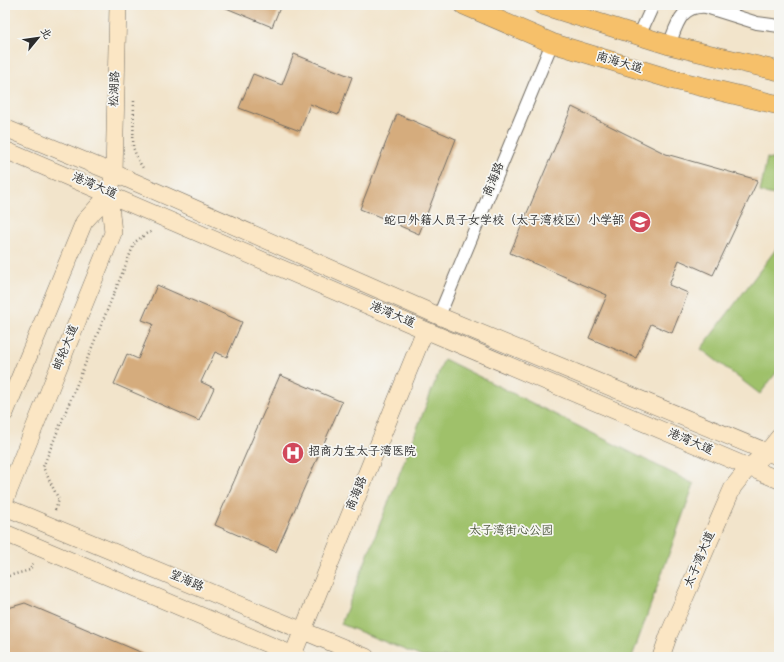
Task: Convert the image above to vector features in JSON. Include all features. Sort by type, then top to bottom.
[{"type":"main road","name":"松湖路","points":[[114,173],[118,5]]},
{"type":"main road","name":"南海大道","points":[[464,5],[552,43],[674,80],[779,105]]},
{"type":"main road","points":[[542,5],[669,45],[779,71]]},
{"type":"main road","name":"港湾大道","points":[[5,128],[114,173],[439,316],[775,457]]},
{"type":"main road","name":"港湾大道","points":[[5,150],[779,480]]},
{"type":"main road","name":"邮轮大道","points":[[5,500],[114,233],[110,194],[114,173]]},
{"type":"main road","points":[[5,413],[84,222],[110,194]]},
{"type":"main road","name":"商海路","points":[[294,656],[302,630],[425,330]]},
{"type":"main road","name":"太子湾大道","points":[[661,657],[669,634],[733,486],[748,467],[775,457],[779,437]]},
{"type":"main road","name":"望海路","points":[[5,507],[366,657]]},
{"type":"main road","points":[[5,533],[294,656]]},
{"type":"street","points":[[639,36],[653,5]]},
{"type":"street","points":[[669,45],[681,17],[691,8],[697,6],[706,6],[757,23],[779,26]]},
{"type":"street","name":"商海路","points":[[439,316],[552,43]]},
{"type":"path","points":[[134,98],[133,147],[138,160],[146,171]]},
{"type":"path","points":[[59,500],[43,467],[135,242],[146,234],[159,228]]},
{"type":"path","points":[[5,577],[30,570]]},
{"type":"green space","points":[[767,158],[779,161],[779,196],[760,192]]},
{"type":"green space","points":[[779,245],[779,369],[760,394],[701,349]]},
{"type":"green space","name":"太子湾街心公园","points":[[444,359],[694,484],[632,657],[422,657],[341,624]]},
{"type":"building","points":[[219,5],[281,5],[272,27]]},
{"type":"building","points":[[294,54],[352,77],[338,115],[310,104],[300,131],[239,108],[253,74],[282,85]]},
{"type":"building","points":[[572,107],[666,154],[758,180],[713,275],[679,260],[669,285],[688,293],[672,333],[651,324],[636,358],[589,338],[607,295],[510,253]]},
{"type":"building","points":[[397,114],[456,139],[419,234],[360,209]]},
{"type":"building","points":[[157,285],[242,322],[227,357],[215,352],[201,382],[214,388],[199,421],[114,384],[127,354],[138,359],[153,324],[142,320]]},
{"type":"building","points":[[280,375],[342,402],[276,552],[215,525]]},
{"type":"building","points":[[25,603],[152,657],[5,657],[5,609]]},
{"type":"place","name":"蛇口外籍人员子女学校（太子湾校区）小学部","points":[[640,222]]},
{"type":"place","name":"招商力宝太子湾医院","points":[[293,453]]}]
